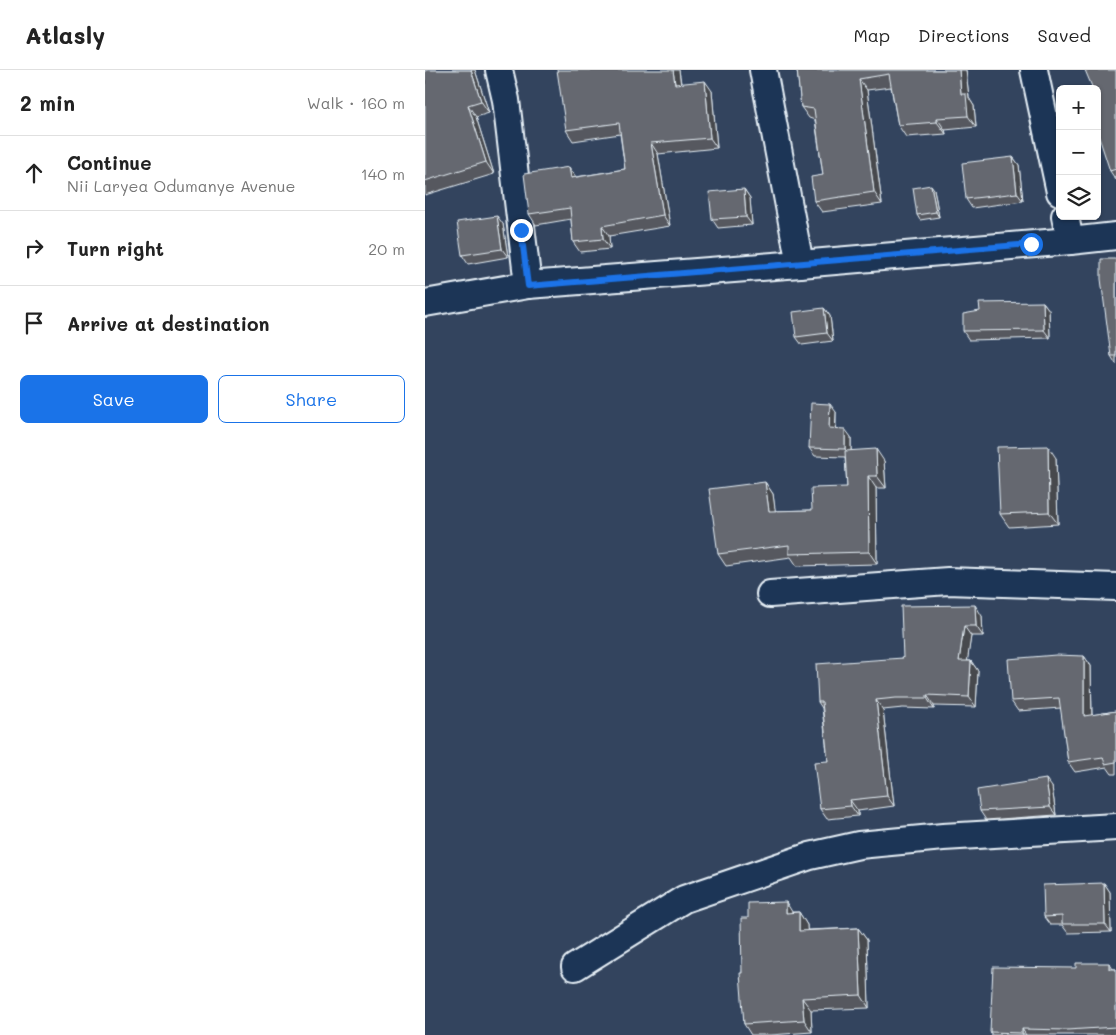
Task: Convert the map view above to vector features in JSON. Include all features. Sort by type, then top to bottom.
[{"type":"street","points":[[499,70],[506,100],[528,286]]},
{"type":"street","points":[[763,70],[800,264]]},
{"type":"street","points":[[1034,70],[1056,175]]},
{"type":"street","points":[[425,303],[528,286],[800,264],[1067,228],[1116,236]]},
{"type":"street","points":[[770,594],[948,581],[1116,587]]},
{"type":"street","points":[[575,967],[683,899],[810,856],[859,845],[878,843],[943,837],[1116,827]]},
{"type":"building","points":[[425,70],[471,70],[481,101],[468,105],[486,162],[425,181]]},
{"type":"building","points":[[557,70],[673,70],[675,84],[705,81],[710,138],[651,143],[663,215],[602,226],[603,239],[573,242],[570,208],[529,214],[524,174],[569,167],[571,178],[625,169],[619,123],[566,130]]},
{"type":"building","points":[[797,70],[959,70],[961,94],[966,94],[968,116],[937,118],[937,122],[898,125],[889,74],[859,79],[874,192],[814,201],[811,177],[823,175],[814,109],[801,107]]},
{"type":"building","points":[[1085,70],[1116,70],[1116,169],[1110,171],[1101,143],[1101,85],[1091,85]]},
{"type":"building","points":[[1013,157],[1017,193],[966,199],[962,163]]},
{"type":"building","points":[[931,185],[936,212],[917,215],[913,188]]},
{"type":"building","points":[[744,189],[746,217],[712,219],[709,192]]},
{"type":"building","points":[[497,216],[502,249],[462,255],[457,222]]},
{"type":"building","points":[[1101,259],[1116,259],[1116,356],[1111,356],[1101,279]]},
{"type":"building","points":[[1043,302],[1044,330],[963,331],[963,314],[980,311],[979,303]]},
{"type":"building","points":[[824,308],[827,333],[796,337],[793,312]]},
{"type":"building","points":[[811,403],[830,404],[829,428],[845,429],[845,449],[809,448]]},
{"type":"building","points":[[1048,446],[1049,512],[1000,514],[997,447]]},
{"type":"building","points":[[876,449],[877,476],[868,476],[869,552],[789,554],[789,545],[718,554],[709,489],[765,482],[769,511],[812,510],[811,488],[847,487],[845,451]]},
{"type":"building","points":[[975,605],[976,626],[964,626],[959,661],[971,661],[969,697],[927,695],[927,698],[876,700],[887,796],[850,800],[851,806],[820,809],[814,762],[828,761],[822,702],[818,702],[816,664],[903,658],[901,606]]},
{"type":"building","points":[[1056,655],[1084,656],[1084,716],[1116,711],[1116,762],[1105,764],[1103,757],[1068,762],[1059,698],[1011,701],[1008,659]]},
{"type":"building","points":[[1046,779],[1050,807],[980,811],[977,790]]},
{"type":"building","points":[[1104,883],[1105,924],[1062,924],[1062,916],[1044,917],[1043,885]]},
{"type":"building","points":[[786,902],[786,913],[799,912],[799,931],[858,928],[861,995],[802,998],[804,1020],[744,1024],[740,973],[742,973],[741,918],[748,918],[748,903]]},
{"type":"building","points":[[1076,963],[1109,963],[1109,969],[1116,969],[1116,1027],[1067,1030],[1022,1029],[1022,1033],[990,1032],[993,967],[1076,968]]},
{"type":"route","points":[[521,230],[528,286],[1031,244]]}]
